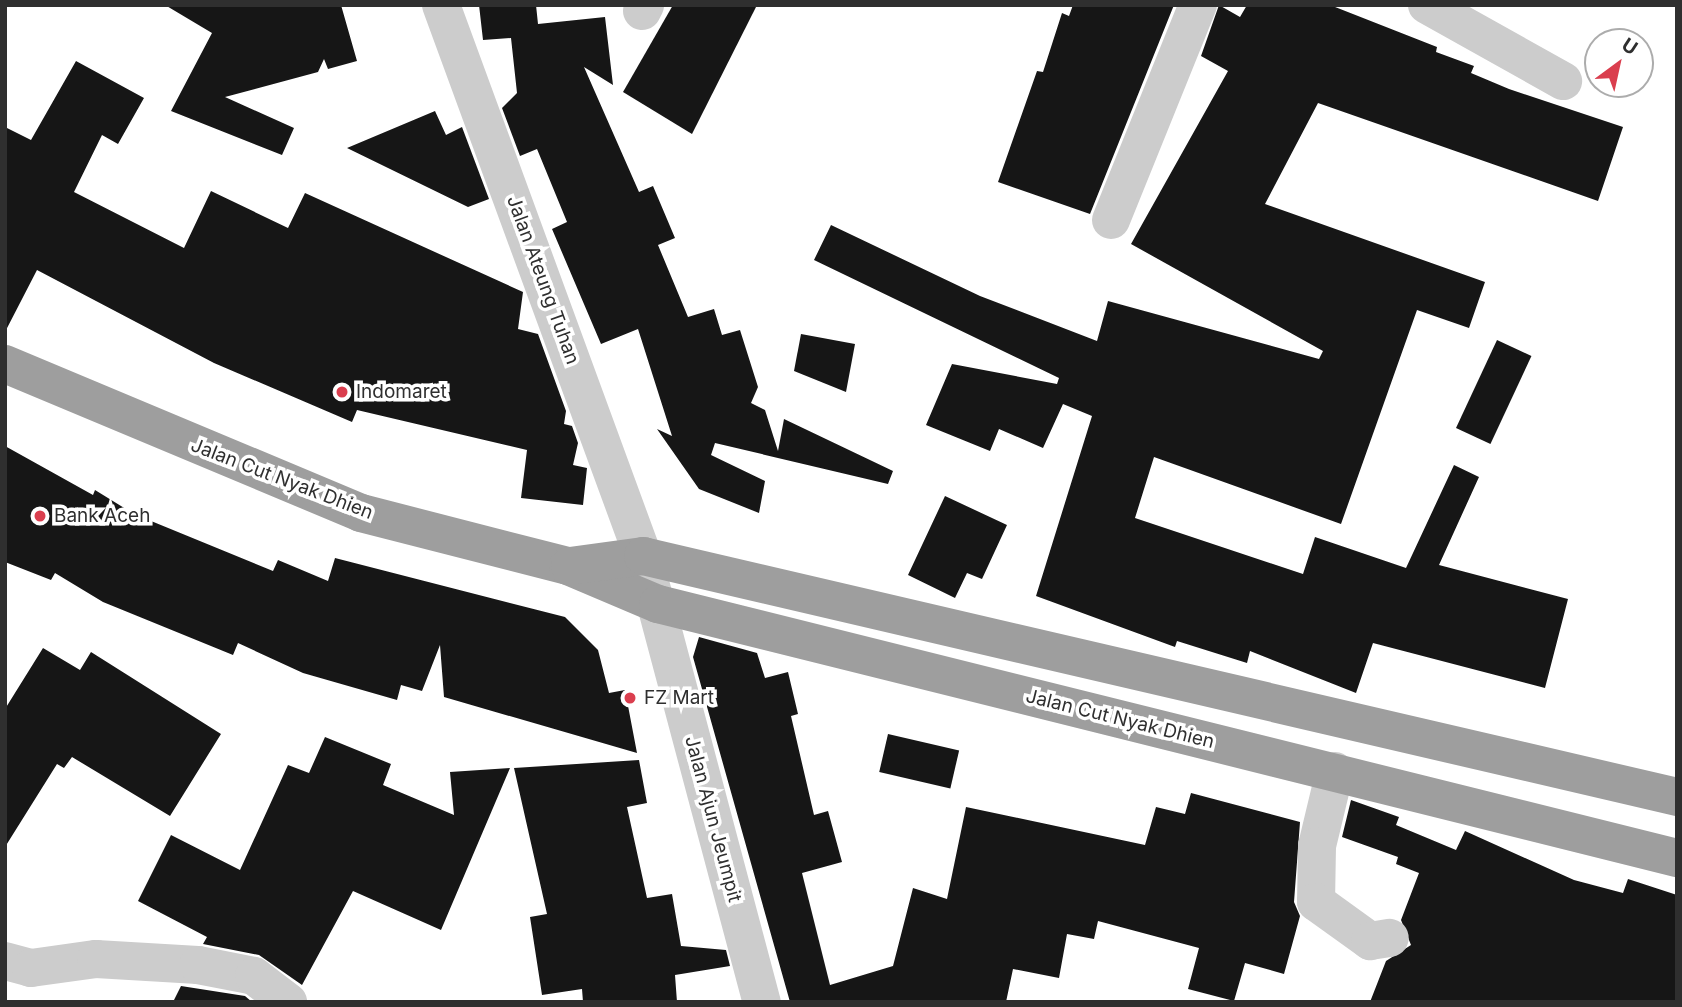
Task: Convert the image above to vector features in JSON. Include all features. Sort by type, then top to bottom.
[{"type":"highway","name":"Jalan Cut Nyak Dhien","points":[[5,364],[361,513],[568,566],[658,604],[1677,858]]},
{"type":"highway","name":"Jalan Cut Nyak Dhien","points":[[568,566],[643,556],[1677,797]]},
{"type":"street","name":"Jalan Ateung Tuhan","points":[[441,5],[643,556]]},
{"type":"street","points":[[1111,220],[1198,5]]},
{"type":"street","points":[[1427,5],[1563,81]]},
{"type":"street","name":"Jalan Ajun Jeumpit","points":[[643,556],[658,604],[762,1002]]},
{"type":"street","points":[[1335,771],[1317,846],[1315,902],[1370,941],[1390,938]]},
{"type":"street","points":[[5,961],[31,968],[96,959],[198,965],[254,976],[288,1002]]},
{"type":"building","points":[[165,5],[341,5],[357,61],[328,69],[324,59],[318,72],[225,97],[294,128],[282,155],[171,111],[212,33]]},
{"type":"building","points":[[479,5],[536,5],[538,24],[605,17],[613,85],[584,67],[639,192],[653,186],[675,238],[658,245],[688,317],[714,309],[722,335],[740,330],[758,387],[751,403],[765,410],[778,451],[784,419],[893,471],[888,484],[715,443],[711,455],[765,481],[759,513],[699,489],[657,429],[672,436],[638,329],[601,344],[552,229],[567,222],[537,149],[520,156],[502,108],[517,93],[511,38],[483,40]]},
{"type":"building","points":[[673,5],[757,5],[692,134],[623,92]]},
{"type":"building","points":[[1073,5],[1174,5],[1090,214],[998,182],[1037,71],[1043,72],[1062,13],[1069,16]]},
{"type":"building","points":[[1219,5],[1240,17],[1247,5],[1330,5],[1437,47],[1436,52],[1474,66],[1471,73],[1509,89],[1623,127],[1598,201],[1318,103],[1265,204],[1485,282],[1469,328],[1417,310],[1341,524],[1154,457],[1135,518],[1303,574],[1315,537],[1406,568],[1454,465],[1479,477],[1439,565],[1568,599],[1545,688],[1373,643],[1356,693],[1250,651],[1247,663],[1177,641],[1175,647],[1036,596],[1092,416],[1063,404],[1043,448],[999,429],[990,451],[926,425],[952,364],[1057,384],[1059,378],[814,260],[831,225],[980,296],[1097,341],[1108,301],[1319,359],[1323,351],[1131,244],[1228,71],[1201,56]]},
{"type":"building","points":[[76,61],[144,98],[118,144],[102,135],[74,192],[184,248],[211,191],[288,228],[305,193],[523,292],[518,329],[538,334],[566,411],[564,424],[572,426],[578,443],[573,465],[587,468],[583,505],[521,498],[527,450],[357,410],[352,422],[214,363],[37,270],[5,332],[5,127],[31,140]]},
{"type":"building","points":[[435,111],[446,135],[462,127],[489,199],[468,207],[347,148]]},
{"type":"building","points":[[801,334],[855,344],[846,392],[794,371]]},
{"type":"building","points":[[1497,340],[1531,356],[1490,444],[1456,428]]},
{"type":"building","points":[[5,446],[93,495],[95,490],[134,514],[273,571],[278,560],[328,581],[335,558],[565,617],[598,650],[609,693],[625,690],[637,753],[444,697],[440,645],[422,691],[401,685],[397,700],[303,673],[238,643],[233,655],[103,602],[55,573],[51,580],[5,562]]},
{"type":"building","points":[[945,496],[1007,525],[982,579],[967,573],[955,598],[908,575]]},
{"type":"building","points":[[699,637],[757,653],[765,678],[788,672],[798,714],[791,716],[814,815],[828,811],[842,862],[802,873],[830,985],[893,966],[913,888],[947,899],[966,807],[1145,845],[1156,807],[1185,814],[1191,793],[1300,822],[1294,902],[1300,916],[1284,974],[1245,963],[1234,1001],[1188,989],[1199,948],[1098,921],[1094,939],[1067,934],[1059,978],[1013,969],[1006,1002],[790,1002],[693,657]]},
{"type":"building","points":[[43,648],[80,670],[91,652],[221,734],[170,816],[72,757],[64,768],[57,764],[5,847],[5,709]]},
{"type":"building","points":[[888,734],[959,750],[950,788],[879,772]]},
{"type":"building","points":[[325,737],[391,764],[383,785],[454,815],[450,772],[510,768],[441,930],[353,891],[302,985],[259,955],[203,944],[207,937],[138,901],[171,835],[240,870],[288,765],[309,773]]},
{"type":"building","points":[[639,760],[647,803],[627,807],[647,898],[672,894],[681,946],[726,950],[730,966],[675,975],[677,1002],[583,1002],[582,989],[542,995],[530,917],[547,914],[514,768]]},
{"type":"building","points":[[1351,800],[1399,817],[1396,825],[1456,850],[1465,831],[1574,880],[1623,893],[1628,879],[1677,895],[1677,1002],[1370,1002],[1386,961],[1411,945],[1401,920],[1419,873],[1396,864],[1398,857],[1342,837]]},
{"type":"building","points":[[181,986],[245,996],[252,1002],[173,1002]]},
{"type":"place","name":"Indomaret","points":[[342,392]]},
{"type":"place","name":"Bank Aceh","points":[[40,516]]},
{"type":"place","name":"FZ Mart","points":[[630,698]]}]
